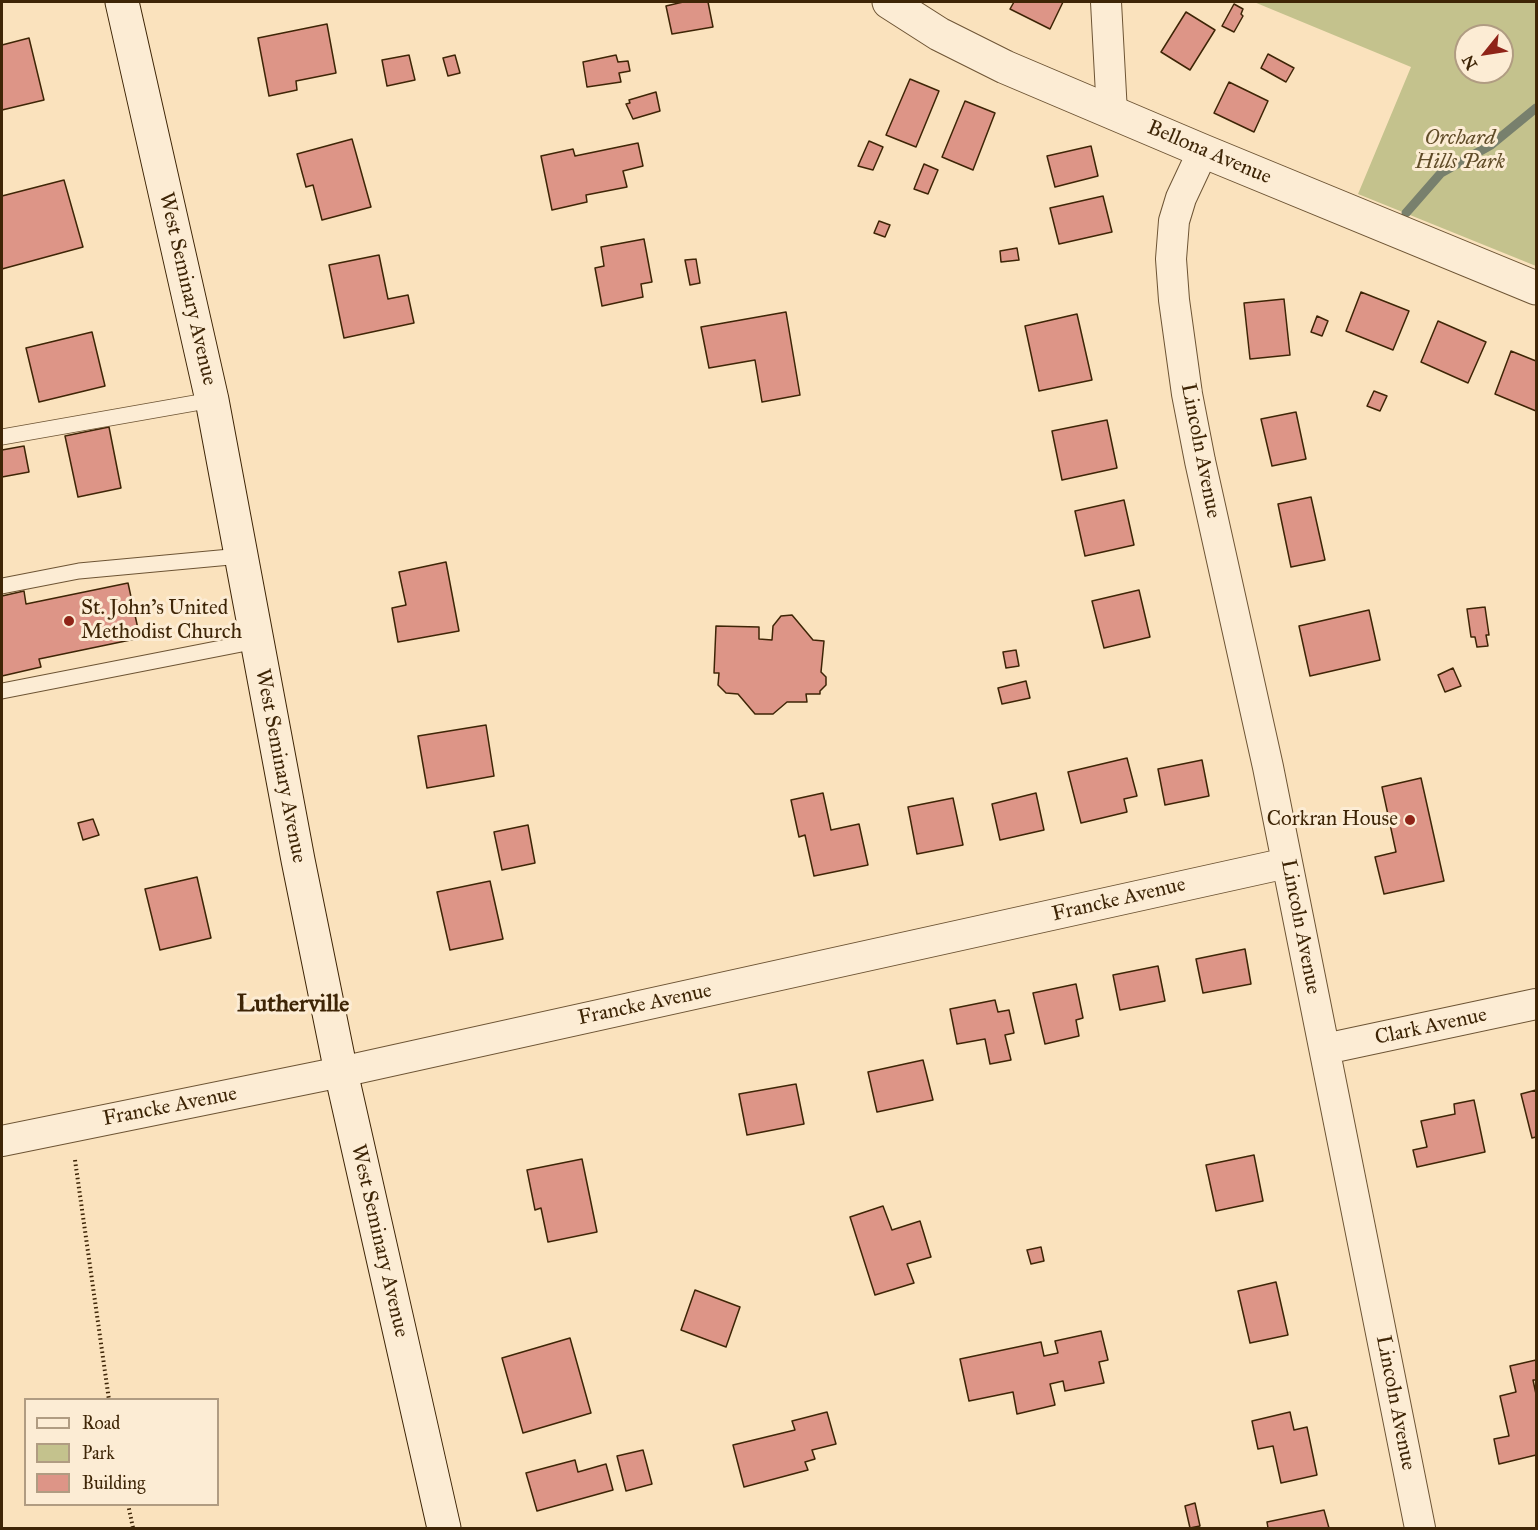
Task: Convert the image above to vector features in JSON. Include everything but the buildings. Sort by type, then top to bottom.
[{"type":"main road","name":"West Seminary Avenue","points":[[122,2],[212,400],[298,860],[341,1072],[444,1528]]},
{"type":"main road","name":"Bellona Avenue","points":[[889,2],[939,34],[1005,67],[1203,152],[1536,288]]},
{"type":"street","points":[[1106,2],[1112,112]]},
{"type":"street","name":"Lincoln Avenue","points":[[1203,152],[1181,198],[1174,221],[1171,259],[1174,300],[1187,394],[1268,767],[1420,1528]]},
{"type":"street","name":"Francke Avenue","points":[[2,1141],[341,1072],[1287,863]]},
{"type":"street","name":"Clark Avenue","points":[[1325,1049],[1536,1004]]},
{"type":"lane","points":[[2,437],[212,400]]},
{"type":"lane","points":[[2,586],[79,571],[241,556]]},
{"type":"lane","points":[[2,691],[257,641]]},
{"type":"path","points":[[75,1160],[110,1398]]},
{"type":"path","points":[[128,1506],[133,1528]]},
{"type":"green space","name":"Orchard Hills Park","points":[[1254,2],[1536,2],[1536,266],[1358,194],[1411,67]]},
{"type":"waterway","points":[[1406,213],[1441,173],[1491,145],[1536,108]]},
{"type":"place","name":"St. John's United Methodist Church","points":[[69,621]]},
{"type":"place","name":"Corkran House","points":[[1410,820]]},
{"type":"district","name":"Lutherville","points":[[293,1005]]}]
